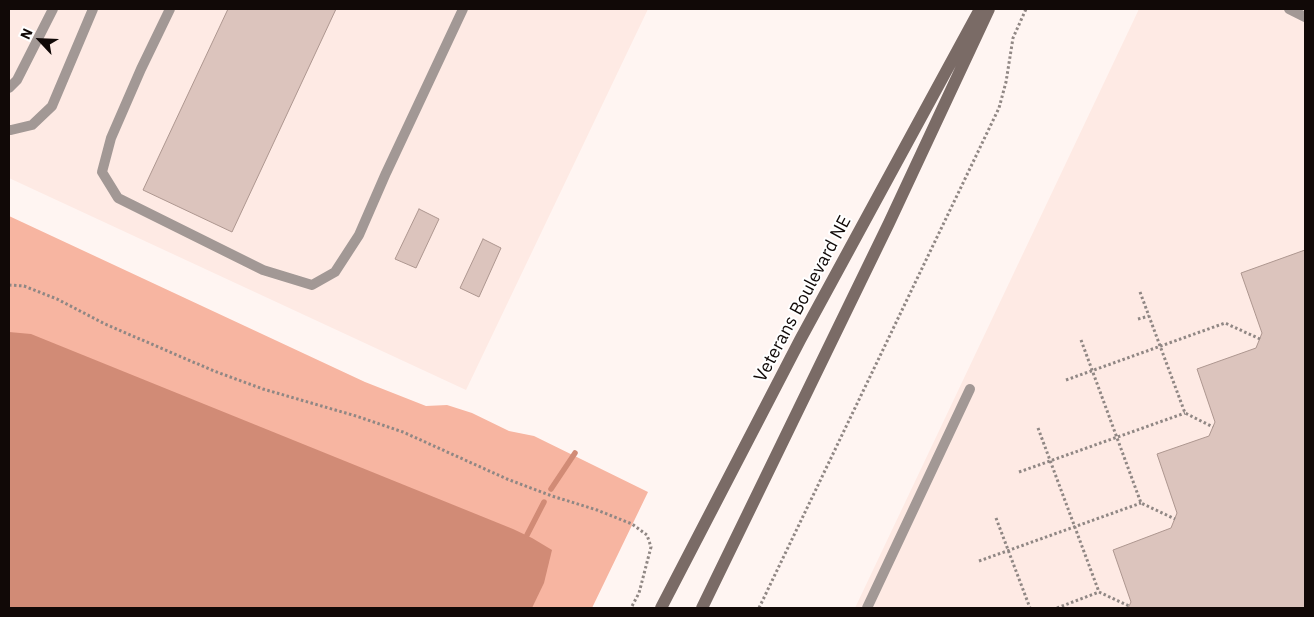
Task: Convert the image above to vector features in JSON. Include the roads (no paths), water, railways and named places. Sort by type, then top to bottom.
[{"type":"main road","name":"Veterans Boulevard NE","points":[[661,608],[800,340],[980,9]]},
{"type":"main road","points":[[702,608],[890,223],[989,9]]},
{"type":"lane","points":[[9,88],[17,80],[53,9]]},
{"type":"lane","points":[[9,130],[32,125],[52,106],[93,9]]},
{"type":"lane","points":[[170,9],[140,69],[111,138],[102,172],[118,198],[263,270],[312,285],[335,272],[359,235],[386,172],[464,9]]},
{"type":"lane","points":[[1289,9],[1305,17]]},
{"type":"lane","points":[[867,608],[970,389]]},
{"type":"waterway","points":[[551,489],[575,453]]},
{"type":"waterway","points":[[527,535],[544,502]]}]
